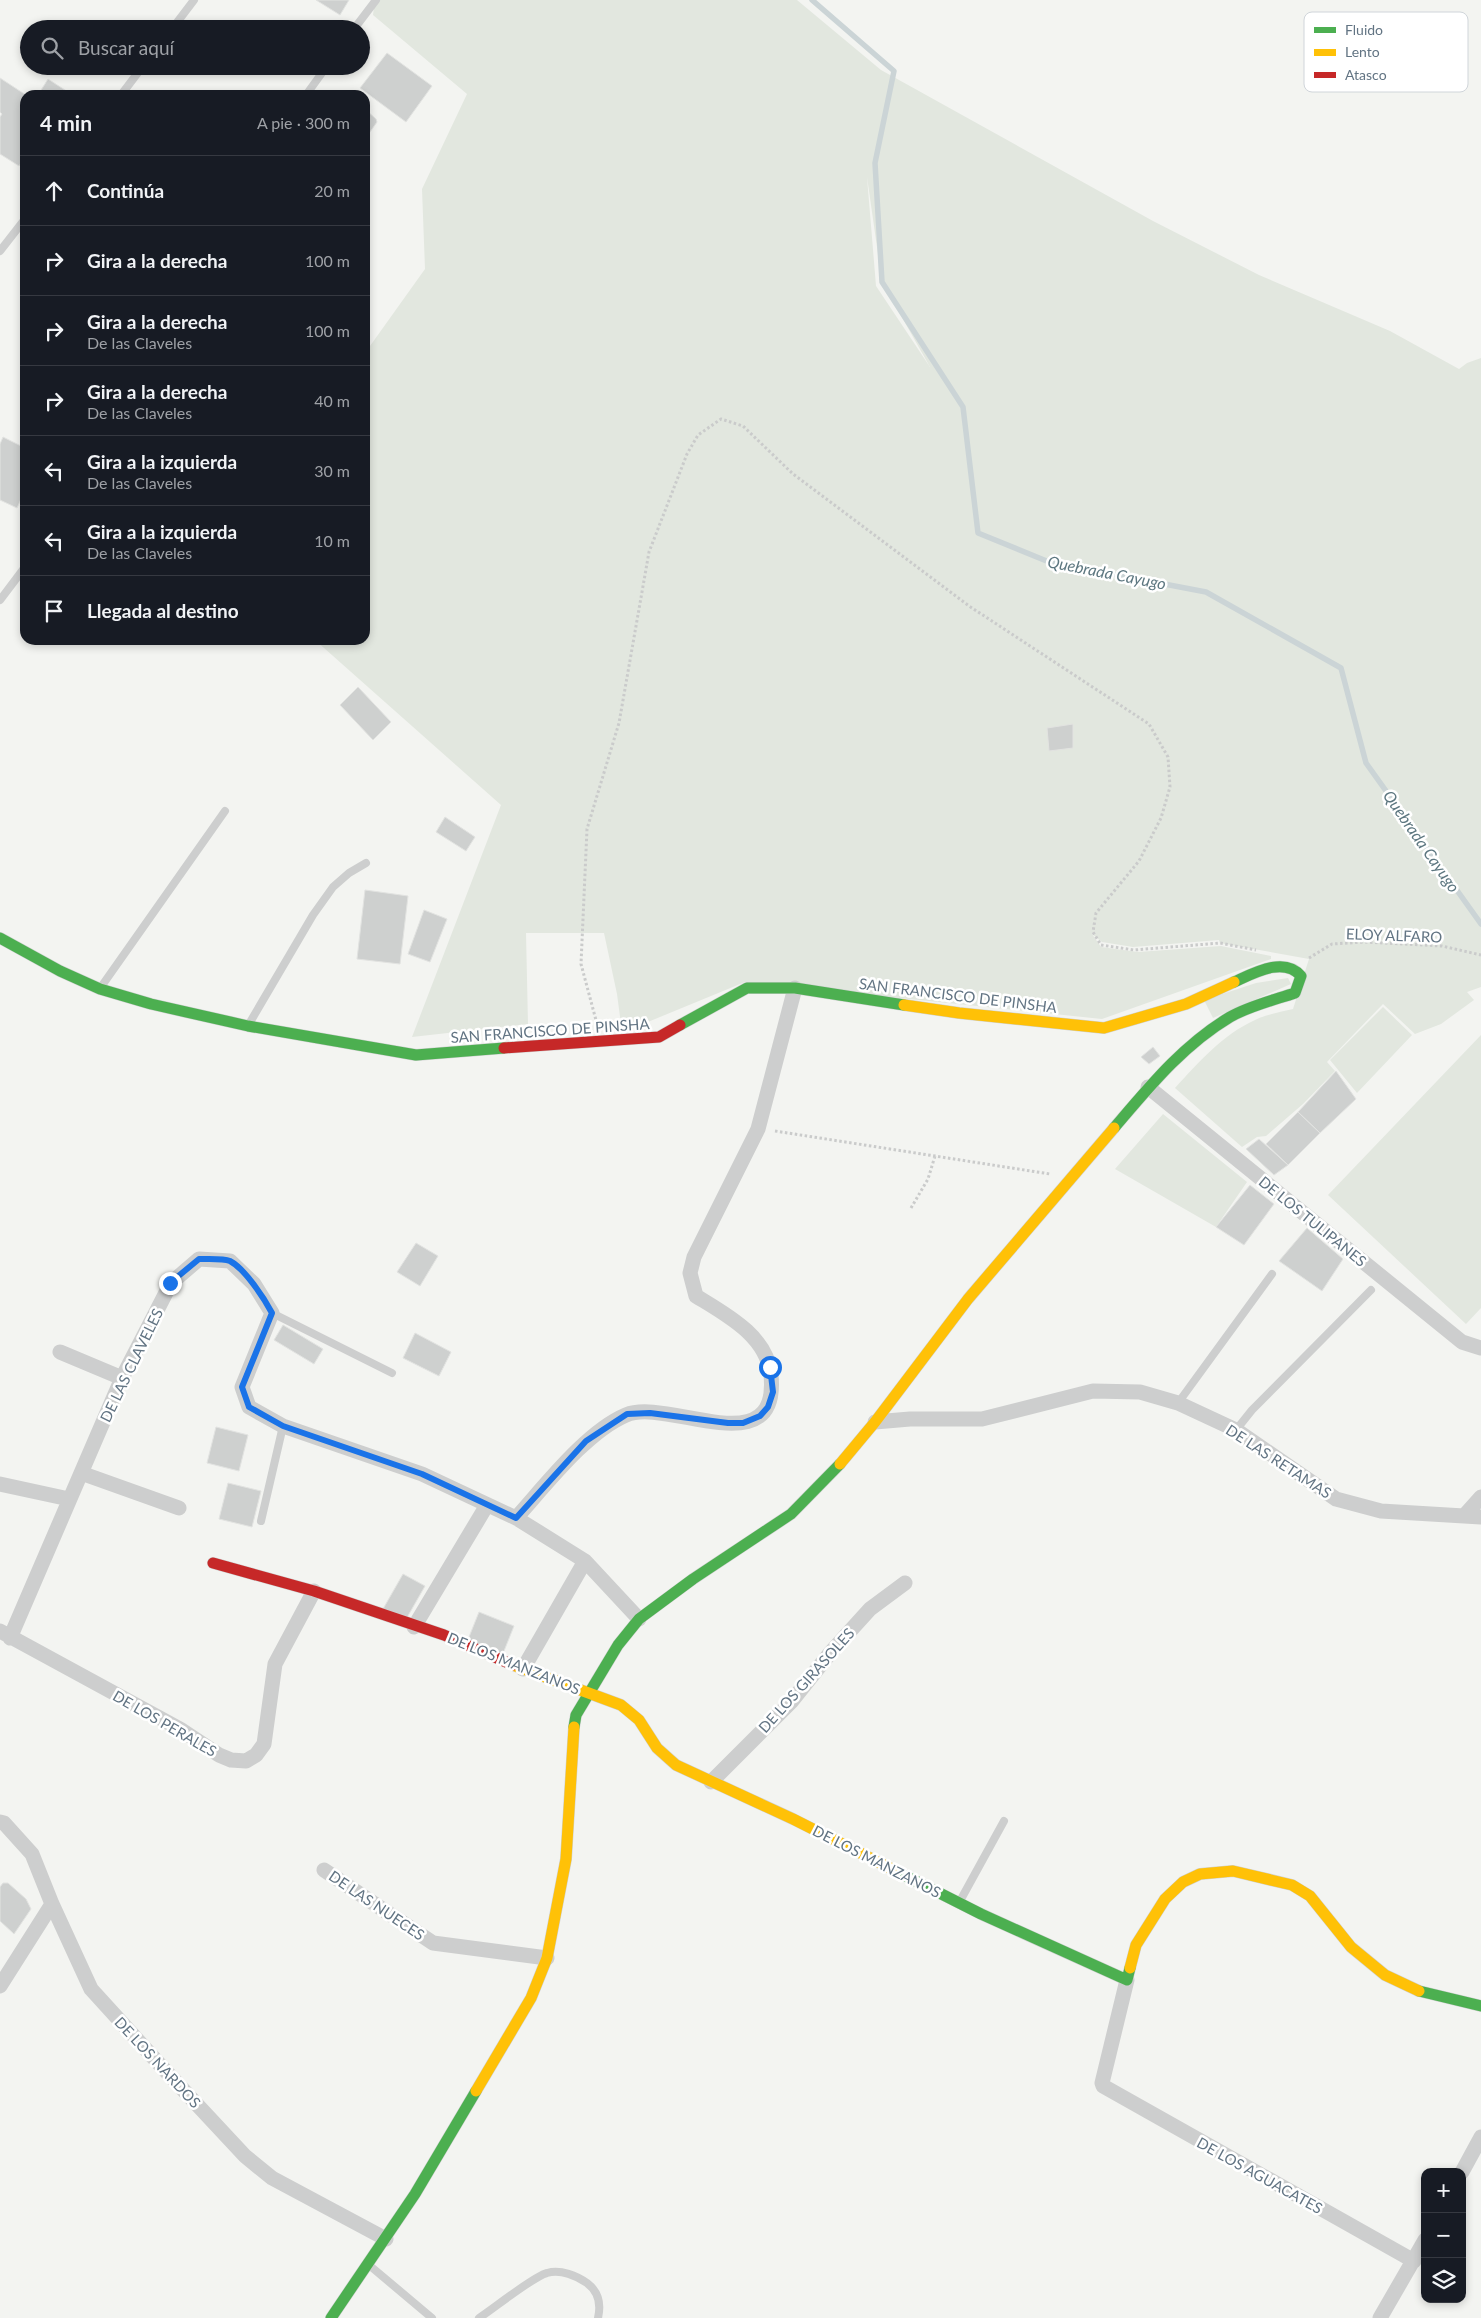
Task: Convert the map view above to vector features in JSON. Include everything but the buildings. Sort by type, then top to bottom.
[{"type":"street","name":"SAN FRANCISCO DE PINSHA","points":[[0,938],[60,971],[100,989],[151,1004],[248,1026],[416,1055],[660,1038],[747,988],[795,988],[959,1013],[1104,1028],[1186,1004],[1261,970],[1286,966],[1295,969],[1301,976],[1295,993],[1231,1016],[1188,1047],[1148,1087]]},
{"type":"street","points":[[516,1518],[586,1441],[627,1414],[650,1413],[728,1423],[743,1423],[760,1416],[768,1407],[773,1392],[770,1367],[758,1341],[720,1310],[696,1296],[690,1273],[694,1257],[758,1129],[795,988]]},
{"type":"street","points":[[331,2318],[386,2239],[516,2026],[531,1998],[547,1958],[566,1859],[571,1802],[572,1743],[576,1715],[618,1645],[639,1619],[693,1579],[791,1514],[847,1457],[968,1299],[1148,1087]]},
{"type":"street","name":"DE LOS TULIPANES","points":[[1148,1087],[1462,1342],[1481,1348]]},
{"type":"street","name":"DE LAS CLAVELES","points":[[5,1634],[81,1473],[122,1378],[170,1283],[199,1259],[230,1261],[254,1284],[272,1313]]},
{"type":"street","points":[[272,1313],[242,1387],[249,1407],[283,1426],[422,1474],[516,1518],[585,1561],[639,1619]]},
{"type":"street","points":[[60,1352],[122,1378]]},
{"type":"street","name":"DE LAS RETAMAS","points":[[875,1422],[910,1419],[982,1419],[1093,1391],[1140,1392],[1178,1403],[1236,1430],[1336,1499],[1381,1512],[1481,1517]]},
{"type":"street","points":[[81,1473],[179,1508]]},
{"type":"street","points":[[0,1484],[69,1499]]},
{"type":"street","points":[[1464,1516],[1481,1497]]},
{"type":"street","points":[[414,1627],[487,1505]]},
{"type":"street","points":[[523,1668],[585,1561]]},
{"type":"street","name":"DE LOS MANZANOS","points":[[213,1563],[314,1591],[414,1627],[444,1635],[523,1668],[621,1704],[639,1720],[658,1748],[676,1765],[792,1819],[981,1914],[1127,1980]]},
{"type":"street","name":"DE LOS GIRASOLES","points":[[711,1782],[791,1702],[831,1652],[870,1609],[904,1582]]},
{"type":"street","name":"DE LOS PERALES","points":[[5,1634],[180,1729],[219,1755],[232,1760],[246,1761],[256,1755],[264,1744],[275,1664],[314,1591]]},
{"type":"street","name":"DE LOS NARDOS","points":[[0,1822],[32,1854],[52,1904],[91,1989],[245,2156],[272,2178],[386,2239]]},
{"type":"street","name":"DE LAS NUECES","points":[[324,1870],[433,1943],[547,1958]]},
{"type":"street","points":[[1127,1980],[1136,1945],[1165,1899],[1184,1882],[1200,1874],[1233,1871],[1292,1885],[1310,1896],[1351,1947],[1384,1975],[1425,1993],[1481,2006]]},
{"type":"street","points":[[0,1986],[52,1904]]},
{"type":"street","name":"DE LOS AGUACATES","points":[[1127,1980],[1102,2082],[1106,2089],[1414,2261]]},
{"type":"street","points":[[1464,2168],[1481,2137]]},
{"type":"street","points":[[1380,2318],[1421,2248]]},
{"type":"lane","points":[[179,20],[194,0]]},
{"type":"lane","points":[[361,20],[376,0]]},
{"type":"lane","points":[[125,90],[136,75]]},
{"type":"lane","points":[[310,90],[320,75]]},
{"type":"lane","points":[[0,252],[20,226]]},
{"type":"lane","points":[[0,600],[20,574]]},
{"type":"lane","points":[[100,989],[225,811]]},
{"type":"lane","points":[[248,1026],[313,915],[333,887],[349,873],[366,864]]},
{"type":"lane","points":[[1178,1403],[1272,1274]]},
{"type":"lane","points":[[1236,1430],[1252,1410],[1371,1290]]},
{"type":"lane","points":[[272,1313],[392,1374]]},
{"type":"lane","points":[[261,1521],[283,1426]]},
{"type":"lane","points":[[959,1902],[1004,1821]]},
{"type":"lane","points":[[368,2264],[432,2318]]},
{"type":"lane","points":[[479,2318],[547,2273],[561,2272],[578,2277],[592,2287],[599,2299],[598,2318]]},
{"type":"path","points":[[602,1041],[582,964],[587,830],[619,723],[649,552],[687,454],[698,435],[721,419],[743,426],[793,474],[969,606],[1150,724],[1168,757],[1170,787],[1161,818],[1139,861],[1096,913],[1093,932],[1102,945],[1134,950],[1220,944],[1263,951]]},
{"type":"path","name":"ELOY ALFARO","points":[[1299,957],[1309,958],[1332,944],[1365,942],[1442,946],[1481,955]]},
{"type":"path","points":[[758,1129],[1070,1178]]},
{"type":"path","points":[[912,1208],[928,1179],[935,1156]]},
{"type":"shaded area","points":[[375,0],[797,0],[881,70],[1153,221],[1259,275],[1390,331],[1459,369],[1467,363],[1481,358],[1481,987],[1467,992],[1474,1000],[1441,1024],[1415,1034],[1383,1004],[1327,1062],[1335,1071],[1303,1104],[1266,1136],[1257,1137],[1242,1147],[1175,1088],[1212,1050],[1232,1033],[1260,1018],[1293,1009],[1309,959],[1220,943],[1219,940],[1133,947],[1102,942],[1092,934],[1101,947],[1138,952],[1221,946],[1271,956],[1271,959],[1102,1019],[745,982],[643,1024],[621,1024],[617,994],[604,933],[526,933],[528,1024],[412,1037],[501,805],[321,645],[370,645],[370,346],[425,269],[422,189],[467,94],[373,15]],"holes":[[[867,177],[882,282],[930,367],[876,286]]]},
{"type":"shaded area","points":[[1288,978],[1291,984],[1213,1018],[1204,1000],[1256,983]]},
{"type":"shaded area","points":[[1383,1007],[1412,1035],[1357,1093],[1330,1060]]},
{"type":"shaded area","points":[[1481,1035],[1481,1308],[1466,1324],[1328,1195]]},
{"type":"shaded area","points":[[1163,1114],[1247,1182],[1216,1227],[1115,1169]]},
{"type":"waterway","name":"Quebrada Cayugo","points":[[812,0],[894,71],[875,163],[882,282],[963,407],[978,533],[1049,562],[1206,592],[1341,668],[1366,763],[1481,924]]},
{"type":"traffic: fast","points":[[0,938],[60,971],[100,989],[151,1004],[248,1026],[416,1055],[504,1048]]},
{"type":"traffic: fast","points":[[1114,1128],[1140,1097],[1197,1040],[1237,1013],[1295,993],[1301,976],[1294,970],[1278,967],[1260,971],[1234,982]]},
{"type":"traffic: fast","points":[[680,1025],[747,988],[795,988],[904,1005]]},
{"type":"traffic: fast","points":[[574,1727],[576,1715],[618,1645],[639,1619],[693,1579],[791,1514],[840,1464]]},
{"type":"traffic: fast","points":[[892,1869],[981,1914],[1127,1980],[1130,1968]]},
{"type":"traffic: fast","points":[[1419,1991],[1481,2006]]},
{"type":"traffic: fast","points":[[331,2318],[415,2194],[476,2091]]},
{"type":"traffic: slow","points":[[904,1005],[959,1013],[1104,1028],[1186,1004],[1234,982]]},
{"type":"traffic: slow","points":[[840,1464],[875,1422],[968,1299],[1114,1128]]},
{"type":"traffic: slow","points":[[513,1665],[621,1705],[639,1720],[657,1748],[676,1765],[793,1819],[892,1869]]},
{"type":"traffic: slow","points":[[476,2091],[531,1998],[547,1958],[566,1859],[574,1727]]},
{"type":"traffic: slow","points":[[1130,1968],[1136,1945],[1165,1899],[1183,1882],[1200,1874],[1233,1871],[1292,1885],[1310,1896],[1351,1947],[1385,1975],[1419,1991]]},
{"type":"traffic: jam","points":[[504,1048],[659,1037],[680,1025]]},
{"type":"traffic: jam","points":[[213,1563],[314,1591],[444,1635],[513,1665]]},
{"type":"route","points":[[170,1283],[199,1259],[230,1261],[254,1284],[265,1301],[272,1313],[242,1387],[249,1407],[283,1426],[422,1474],[516,1518],[586,1441],[627,1414],[650,1413],[728,1423],[743,1423],[760,1416],[768,1407],[773,1392],[770,1367]]}]
